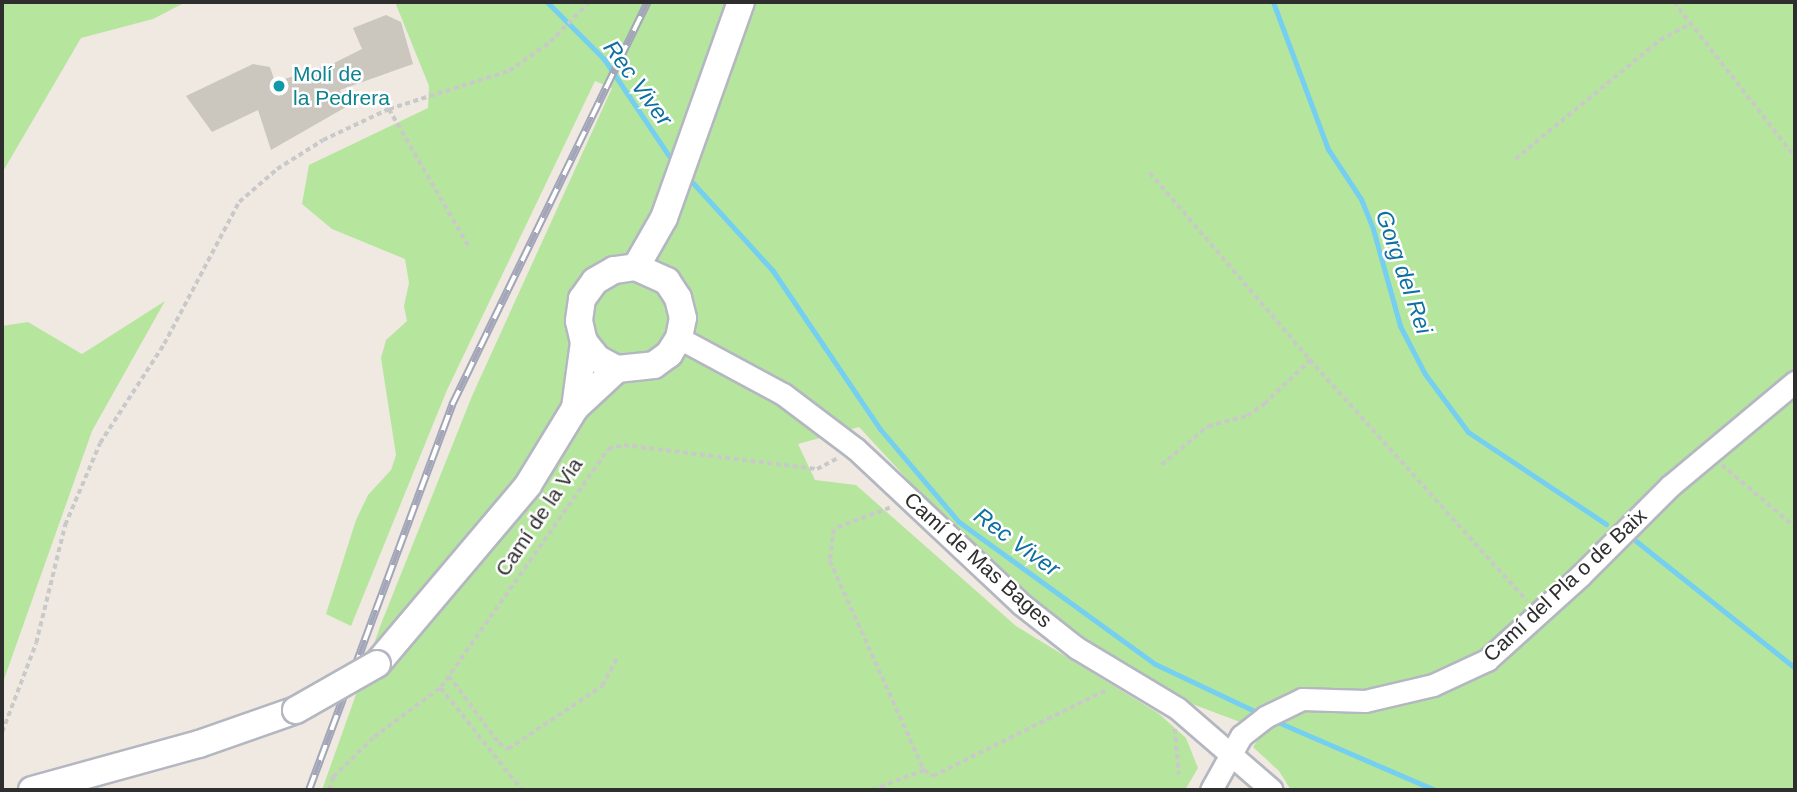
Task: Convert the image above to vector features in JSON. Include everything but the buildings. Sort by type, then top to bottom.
[{"type":"street","points":[[636,267],[664,218],[741,2]]},
{"type":"street","points":[[584,342],[598,359],[617,369],[654,365],[679,338],[681,308],[667,281],[664,218]]},
{"type":"street","points":[[575,408],[584,342],[579,321],[582,299],[595,281],[614,270],[636,267],[667,281]]},
{"type":"street","name":"Camí de Mas Bages","points":[[679,338],[783,394],[856,449],[1021,604],[1077,648],[1177,708],[1213,737],[1236,744],[1272,790]]},
{"type":"street","points":[[32,790],[199,744],[296,710],[377,664],[528,485],[575,408],[617,369]]},
{"type":"street","name":"Camí del Pla o de Baix","points":[[1211,790],[1236,744],[1265,718],[1302,699],[1365,701],[1433,685],[1488,660],[1708,454],[1795,382]]},
{"type":"path","points":[[2,732],[36,643],[65,525],[100,443],[164,344],[239,202],[276,169],[323,140],[389,109],[509,71],[550,42],[589,2]]},
{"type":"path","points":[[1674,2],[1795,157]]},
{"type":"path","points":[[1515,159],[1660,40],[1690,24]]},
{"type":"path","points":[[389,109],[470,249]]},
{"type":"path","points":[[1150,173],[1310,360],[1538,613]]},
{"type":"path","points":[[1161,465],[1208,426],[1247,416],[1264,404],[1310,360]]},
{"type":"path","name":"Camí de la Via","points":[[329,790],[333,777],[374,737],[441,687],[608,449],[624,445],[817,469],[856,449]]},
{"type":"path","points":[[1708,454],[1795,527]]},
{"type":"path","points":[[898,511],[890,508],[834,529],[830,561],[923,770],[933,776],[1114,687],[1103,679]]},
{"type":"path","points":[[449,676],[499,743],[508,749],[602,687],[618,656]]},
{"type":"path","points":[[441,687],[522,790]]},
{"type":"path","points":[[1165,721],[1192,737],[1213,737]]},
{"type":"path","points":[[1176,727],[1173,737],[1179,775]]},
{"type":"path","points":[[872,790],[923,770]]},
{"type":"green space","points":[[2,2],[186,2],[153,19],[81,38],[2,173]]},
{"type":"green space","points":[[395,2],[1795,2],[1795,790],[1291,790],[1279,771],[1253,747],[1264,731],[1171,696],[1078,635],[962,538],[859,427],[798,444],[815,480],[856,485],[1016,626],[1158,713],[1186,738],[1198,768],[1185,790],[322,790],[381,624],[472,396],[612,88],[595,81],[447,390],[351,626],[326,614],[356,520],[368,495],[391,470],[396,455],[381,358],[386,340],[407,321],[404,306],[409,283],[405,259],[332,229],[302,204],[309,165],[428,108],[429,86]]},
{"type":"green space","points":[[165,301],[92,431],[2,685],[2,326],[28,322],[82,354]]},
{"type":"waterway","name":"Rec Viver","points":[[547,2],[604,59],[669,156]]},
{"type":"waterway","name":"Gorg del Rei","points":[[1273,2],[1328,149],[1361,199],[1373,229],[1400,326],[1425,374],[1468,432],[1606,524]]},
{"type":"waterway","name":"Rec Viver","points":[[693,183],[773,271],[880,429],[959,522],[1155,664],[1261,714]]},
{"type":"waterway","name":"Gorg del Rei","points":[[1636,541],[1795,668]]},
{"type":"waterway","name":"Rec Viver","points":[[1273,720],[1435,790]]},
{"type":"railway","points":[[309,790],[452,405],[648,2]]},
{"type":"place","name":"Molí de la Pedrera","points":[[279,86]]}]
